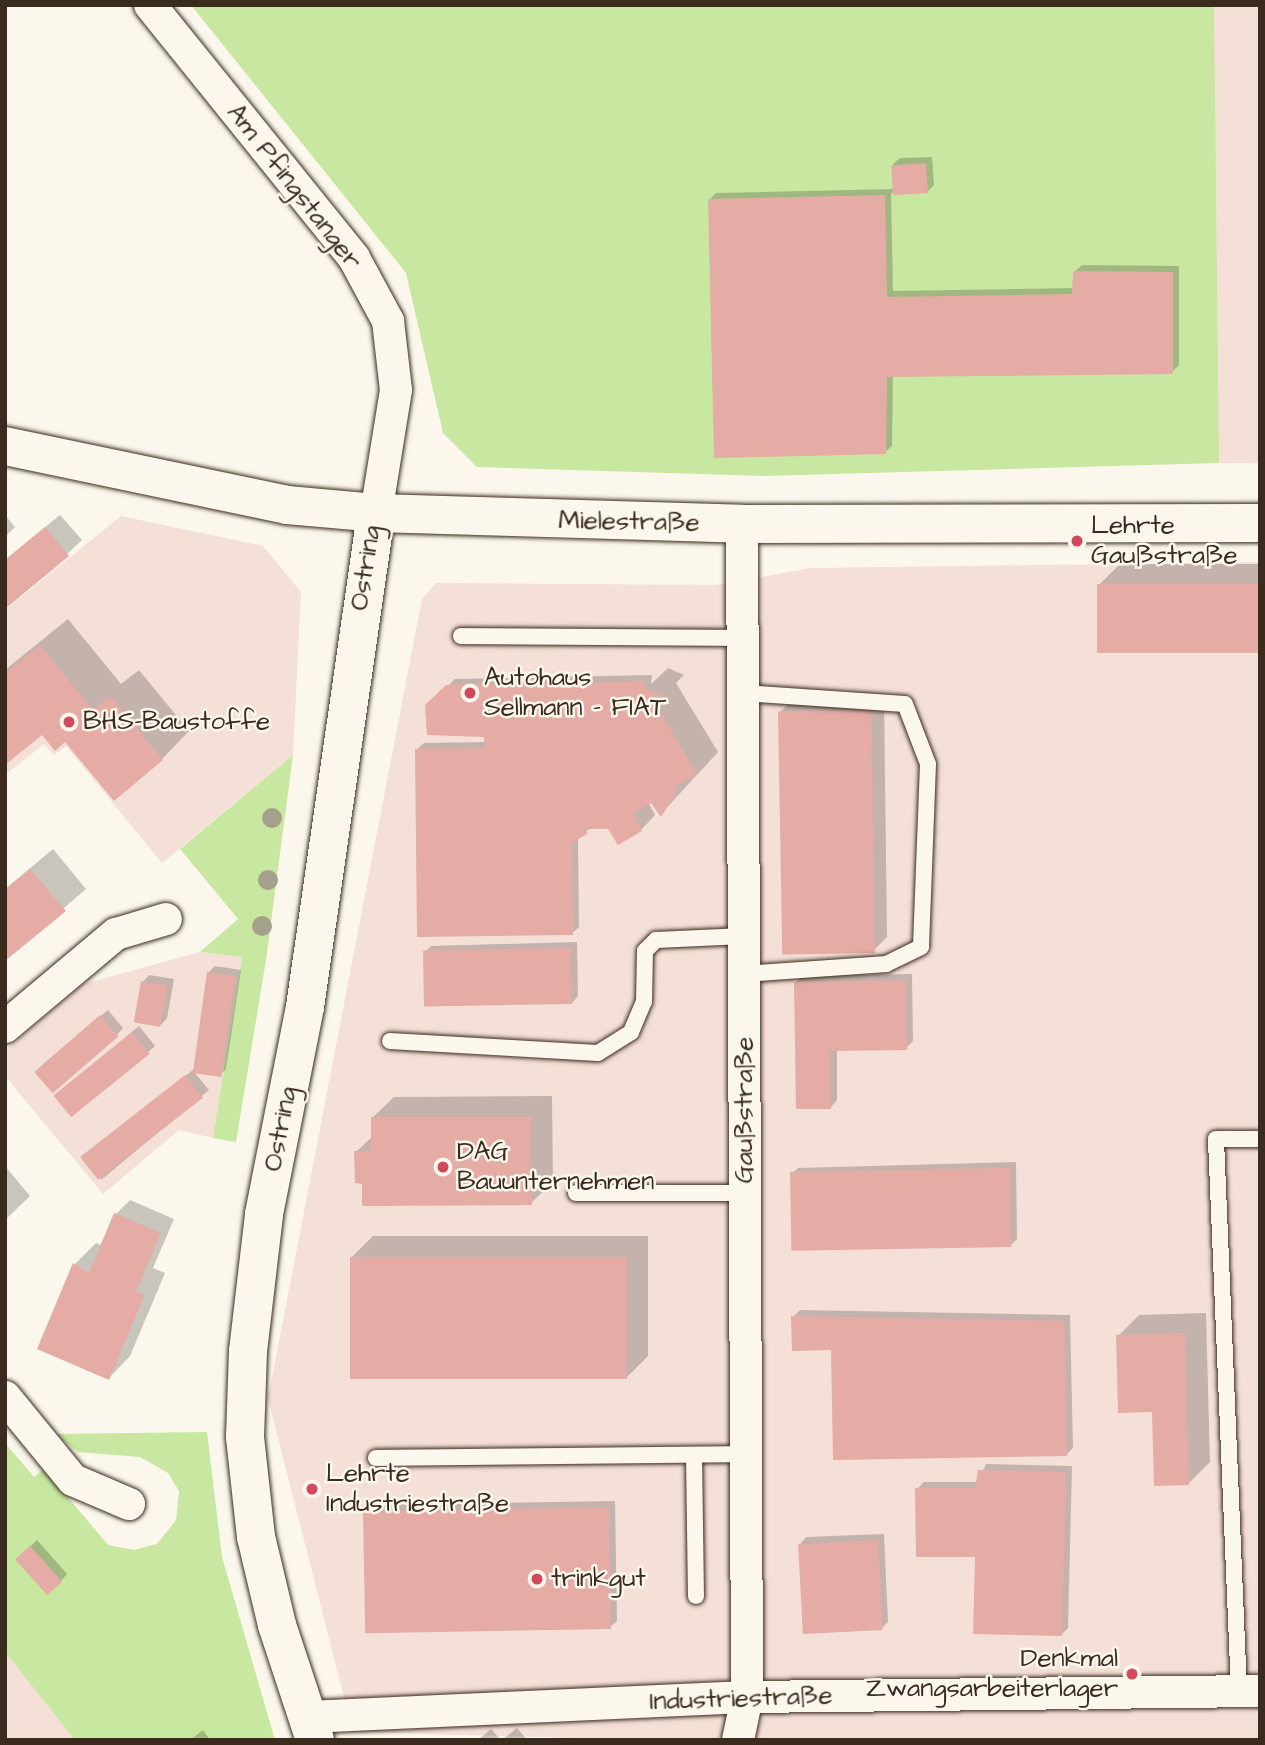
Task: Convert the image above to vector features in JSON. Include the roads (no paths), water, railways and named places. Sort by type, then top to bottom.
[{"type":"street","name":"Am Pfingstanger","points":[[150,5],[354,258],[388,321],[396,390],[376,513]]},
{"type":"street","name":"Mielestraße","points":[[5,446],[286,505],[376,513],[742,524],[1260,523]]},
{"type":"street","name":"Ostring","points":[[311,1728],[277,1625],[256,1537],[245,1437],[248,1352],[264,1214],[305,1007],[376,513]]},
{"type":"street","name":"Gaußstraße","points":[[738,1740],[747,1697],[742,524]]},
{"type":"street","points":[[5,1027],[116,934],[166,919]]},
{"type":"street","points":[[5,1397],[73,1480],[129,1504]]},
{"type":"street","name":"Industriestraße","points":[[311,1728],[747,1697],[1250,1691]]},
{"type":"lane","points":[[461,636],[743,638]]},
{"type":"lane","points":[[743,694],[905,704],[928,764],[921,947],[886,964],[744,974]]},
{"type":"lane","points":[[390,1041],[598,1053],[631,1032],[644,1002],[645,951],[656,940],[744,936]]},
{"type":"lane","points":[[1250,1691],[1216,1139],[1260,1139]]},
{"type":"lane","points":[[576,1193],[745,1193]]},
{"type":"lane","points":[[376,1458],[746,1454]]},
{"type":"lane","points":[[694,1455],[696,1595]]},
{"type":"place","name":"Lehrte Gaußstraße","points":[[1077,541]]},
{"type":"place","name":"Autohaus Sellmann - FIAT","points":[[470,693]]},
{"type":"place","name":"BHS-Baustoffe","points":[[69,722]]},
{"type":"place","name":"DAG Bauunternehmen","points":[[443,1167]]},
{"type":"place","name":"Lehrte Industriestraße","points":[[312,1489]]},
{"type":"place","name":"trinkgut","points":[[537,1579]]},
{"type":"place","name":"Denkmal Zwangsarbeiterlager","points":[[1132,1674]]}]
